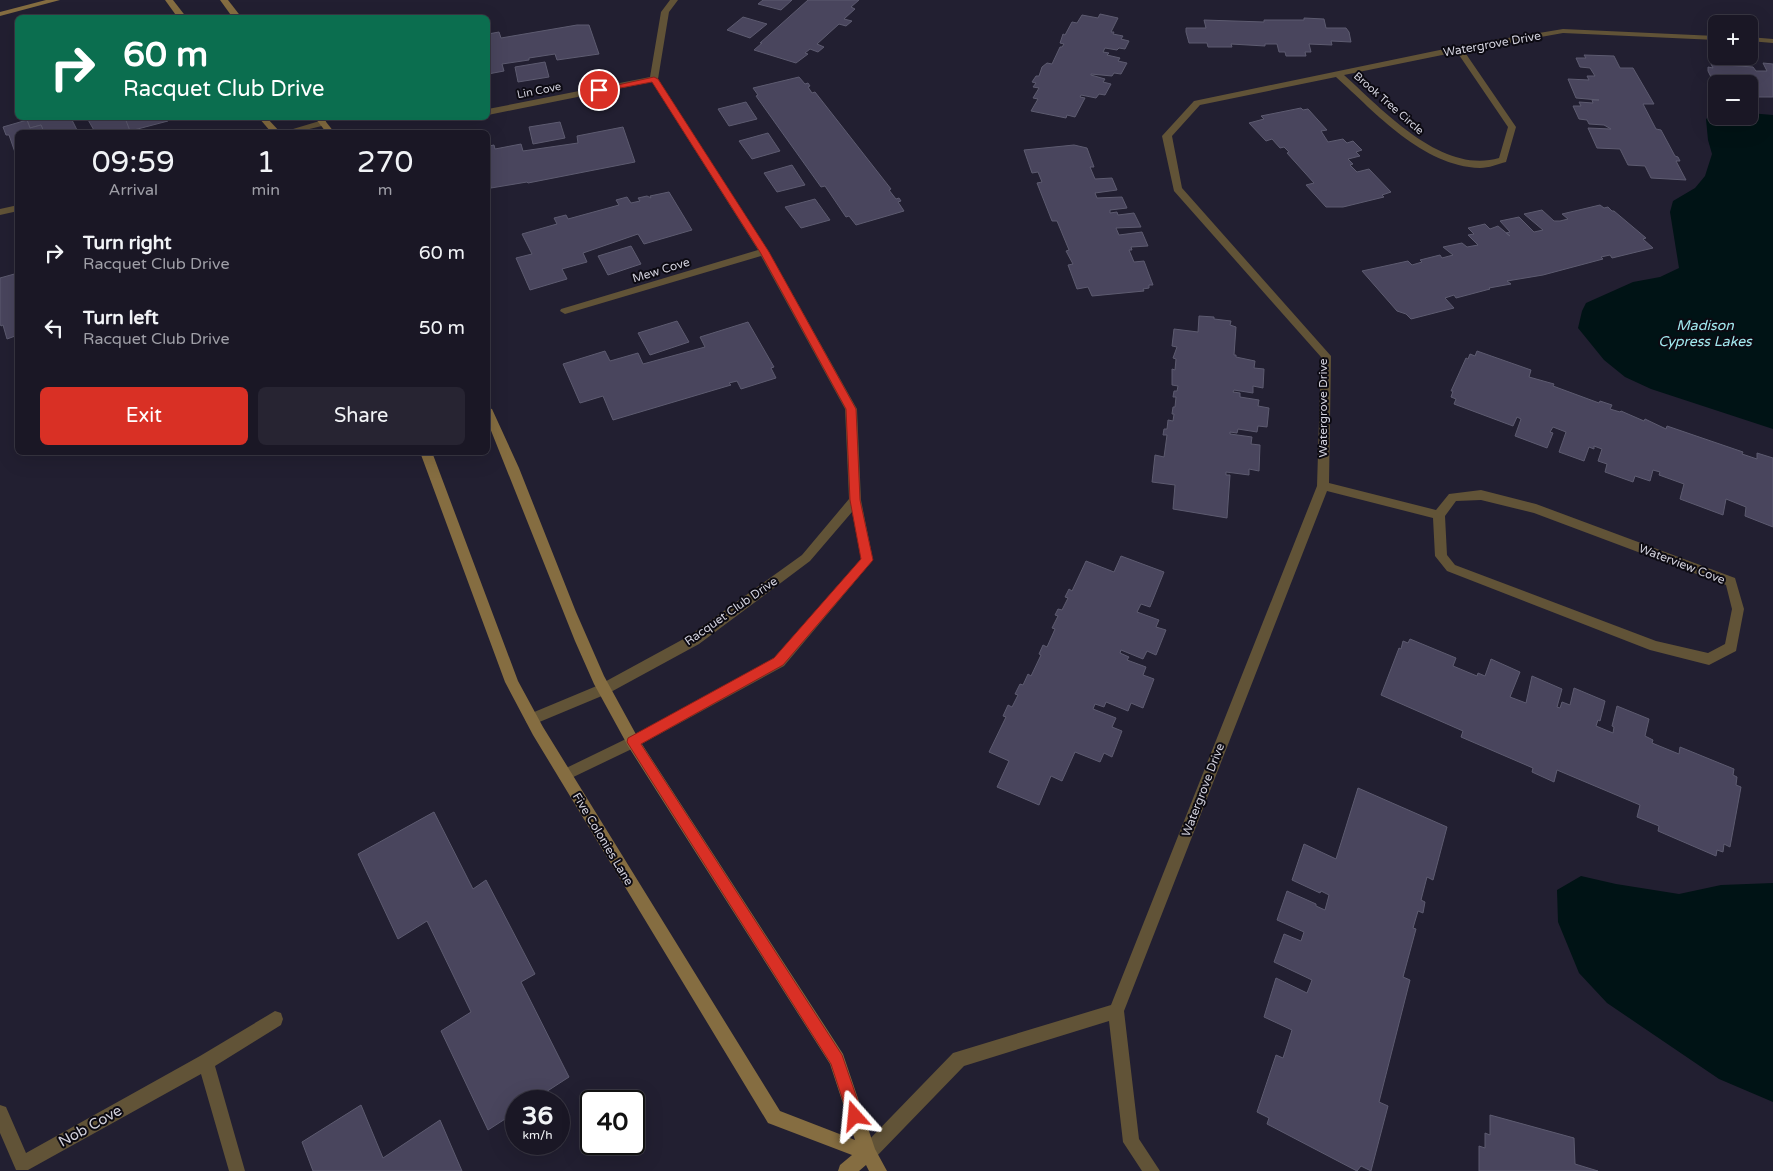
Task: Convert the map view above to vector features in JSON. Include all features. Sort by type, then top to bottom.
[{"type":"street","points":[[0,14],[56,0]]},
{"type":"street","points":[[169,0],[181,15]]},
{"type":"street","points":[[224,0],[236,15]]},
{"type":"street","points":[[564,776],[633,742],[779,662],[867,560],[855,500],[851,409],[764,252],[654,79],[665,12],[674,0]]},
{"type":"street","name":"Watergrove Drive","points":[[1152,1171],[1130,1142],[1116,1011],[1323,486],[1326,356],[1177,189],[1167,136],[1197,103],[1459,49],[1564,31],[1708,38]]},
{"type":"street","points":[[1758,40],[1773,40]]},
{"type":"street","name":"Brook Tree Circle","points":[[1339,74],[1418,143],[1444,158],[1480,165],[1503,160],[1512,128],[1459,49]]},
{"type":"street","name":"Lin Cove","points":[[490,112],[654,79]]},
{"type":"street","points":[[265,120],[273,130]]},
{"type":"street","points":[[294,130],[321,120]]},
{"type":"street","points":[[0,212],[15,209]]},
{"type":"street","name":"Mew Cove","points":[[565,311],[764,252]]},
{"type":"street","points":[[490,416],[508,455],[581,642],[604,689],[633,742],[837,1060],[868,1153],[879,1171]]},
{"type":"street","name":"Five Colonies Lane","points":[[427,455],[512,682],[564,776],[774,1117],[868,1153]]},
{"type":"street","points":[[1323,486],[1439,515]]},
{"type":"street","name":"Waterview Cove","points":[[1481,495],[1536,509],[1731,582],[1738,609],[1731,647],[1709,659],[1654,646],[1451,568],[1441,556],[1439,515],[1453,497],[1481,495]]},
{"type":"street","name":"Racquet Club Drive","points":[[532,719],[604,689],[694,640],[806,558],[855,500]]},
{"type":"street","points":[[846,1171],[868,1153],[959,1058],[1116,1011]]},
{"type":"street","name":"Nob Cove","points":[[0,1113],[22,1164],[206,1062],[276,1019]]},
{"type":"street","points":[[206,1062],[237,1171]]},
{"type":"water","name":"Madison Cypress Lakes","points":[[1758,114],[1773,115],[1773,429],[1651,389],[1625,377],[1604,360],[1578,328],[1586,303],[1633,282],[1660,277],[1679,268],[1670,212],[1673,201],[1695,188],[1705,176],[1712,154],[1708,140],[1706,119],[1708,118],[1708,125],[1758,125]]},
{"type":"water","points":[[1581,876],[1616,884],[1679,894],[1721,885],[1773,883],[1773,1102],[1719,1079],[1607,1003],[1579,973],[1558,922],[1557,890]]},
{"type":"building","points":[[763,0],[792,0],[781,10],[758,4]]},
{"type":"building","points":[[808,0],[859,0],[851,7],[855,9],[844,19],[852,21],[846,26],[839,24],[817,44],[824,47],[818,52],[810,49],[805,53],[808,54],[796,63],[754,50],[762,43],[760,43]]},
{"type":"building","points":[[1100,14],[1118,18],[1111,32],[1123,36],[1121,39],[1129,41],[1125,49],[1105,48],[1103,52],[1120,58],[1118,61],[1127,63],[1121,74],[1114,73],[1112,76],[1091,74],[1105,79],[1103,82],[1111,84],[1105,95],[1099,94],[1096,98],[1081,95],[1080,97],[1085,98],[1075,117],[1067,115],[1066,118],[1031,111],[1038,99],[1033,98],[1039,88],[1033,87],[1036,83],[1032,82],[1036,76],[1039,76],[1042,67],[1047,63],[1052,64],[1060,47],[1064,44],[1060,43],[1063,34],[1065,35],[1072,22],[1077,23],[1082,15],[1098,18]]},
{"type":"building","points":[[743,17],[767,24],[750,38],[727,30]]},
{"type":"building","points":[[1304,18],[1324,19],[1326,28],[1346,28],[1351,42],[1331,41],[1332,45],[1309,44],[1311,52],[1305,52],[1306,56],[1286,56],[1285,52],[1279,52],[1277,44],[1265,44],[1265,46],[1231,44],[1232,47],[1208,47],[1207,43],[1189,43],[1186,32],[1186,28],[1206,28],[1204,20],[1264,22],[1264,20],[1304,20]]},
{"type":"building","points":[[577,25],[589,25],[599,54],[557,60],[555,54],[529,58],[529,60],[502,64],[504,71],[490,74],[490,34],[499,32],[501,38]]},
{"type":"building","points":[[1584,55],[1614,56],[1620,68],[1633,68],[1654,104],[1643,104],[1656,129],[1661,130],[1675,156],[1678,157],[1680,161],[1676,161],[1686,180],[1651,178],[1645,166],[1628,165],[1620,149],[1597,148],[1588,128],[1611,129],[1604,125],[1589,124],[1587,120],[1579,119],[1573,106],[1581,106],[1579,102],[1593,103],[1592,100],[1599,100],[1576,98],[1568,79],[1589,80],[1587,76],[1595,76],[1590,68],[1580,67],[1576,58],[1586,58]]},
{"type":"building","points":[[545,62],[549,77],[518,82],[515,67]]},
{"type":"building","points":[[1763,63],[1773,64],[1773,97],[1758,97],[1758,75],[1710,75],[1708,67],[1713,68],[1712,65],[1725,65],[1753,67],[1756,71],[1767,71]]},
{"type":"building","points":[[799,77],[805,84],[808,83],[812,93],[815,92],[891,189],[889,190],[896,199],[899,198],[901,201],[898,202],[904,211],[856,225],[849,216],[846,217],[825,186],[821,187],[756,96],[758,95],[753,88]]},
{"type":"building","points":[[746,102],[757,119],[729,126],[718,109]]},
{"type":"building","points":[[1301,108],[1303,110],[1308,109],[1327,130],[1321,131],[1328,142],[1343,139],[1347,143],[1353,141],[1362,150],[1356,152],[1360,156],[1348,159],[1353,164],[1350,165],[1357,172],[1369,169],[1391,192],[1382,195],[1384,197],[1343,207],[1326,207],[1306,185],[1314,183],[1287,153],[1289,152],[1284,147],[1280,148],[1272,139],[1266,141],[1249,123],[1264,119],[1261,116]]},
{"type":"building","points":[[27,120],[72,120],[77,130],[43,130],[41,125],[30,128]]},
{"type":"building","points":[[27,120],[30,128],[41,125],[43,130],[15,130],[15,152],[9,135],[6,135],[3,127]]},
{"type":"building","points":[[88,120],[126,120],[131,129],[127,130],[94,130]]},
{"type":"building","points":[[126,120],[168,121],[134,130],[130,130]]},
{"type":"building","points":[[560,122],[565,138],[533,144],[529,127]]},
{"type":"building","points":[[623,127],[635,162],[528,183],[491,188],[490,146],[494,145],[495,149],[521,144],[523,151],[578,143],[577,136]]},
{"type":"building","points":[[768,133],[780,151],[752,159],[739,141]]},
{"type":"building","points":[[1074,145],[1087,148],[1094,167],[1090,167],[1095,179],[1112,178],[1117,190],[1095,193],[1097,198],[1122,197],[1127,208],[1110,210],[1110,213],[1117,212],[1118,215],[1134,213],[1141,227],[1116,228],[1119,235],[1142,232],[1148,246],[1131,247],[1132,250],[1129,250],[1134,262],[1144,261],[1153,285],[1143,289],[1144,291],[1092,296],[1088,287],[1077,289],[1068,265],[1073,264],[1066,251],[1069,250],[1057,221],[1052,221],[1037,183],[1042,182],[1038,172],[1032,173],[1024,150]]},
{"type":"building","points":[[792,165],[805,185],[777,192],[764,173]]},
{"type":"building","points":[[669,192],[692,230],[644,244],[638,234],[583,253],[587,262],[562,269],[567,279],[530,290],[516,258],[532,254],[522,234],[557,224],[554,218],[566,215],[568,219],[619,205],[616,200],[627,197],[631,203],[640,201],[638,198],[647,196],[651,198],[650,196]]},
{"type":"building","points":[[815,199],[830,220],[801,228],[785,207]]},
{"type":"building","points":[[1600,205],[1614,211],[1646,238],[1643,239],[1653,248],[1612,258],[1610,255],[1601,257],[1603,259],[1543,275],[1507,281],[1511,284],[1489,288],[1456,298],[1454,295],[1445,298],[1454,308],[1411,319],[1406,314],[1397,311],[1362,271],[1408,261],[1412,265],[1422,262],[1420,260],[1440,255],[1442,258],[1453,255],[1443,247],[1462,243],[1467,247],[1478,245],[1468,235],[1474,234],[1468,228],[1485,224],[1490,229],[1498,226],[1506,233],[1510,232],[1500,221],[1519,217],[1534,232],[1543,230],[1524,214],[1542,210],[1554,221],[1560,221],[1568,219],[1562,214]]},
{"type":"building","points":[[631,246],[641,264],[608,275],[598,256]]},
{"type":"building","points":[[15,274],[15,336],[7,339],[3,325],[1,326],[0,324],[0,278]]},
{"type":"building","points":[[1199,316],[1231,321],[1230,325],[1236,327],[1234,355],[1255,361],[1254,368],[1264,369],[1263,388],[1253,386],[1253,393],[1234,390],[1233,392],[1240,393],[1240,397],[1259,400],[1258,406],[1269,408],[1267,427],[1258,426],[1257,432],[1238,429],[1237,433],[1230,432],[1230,434],[1252,437],[1251,444],[1260,445],[1259,471],[1249,469],[1249,475],[1226,472],[1226,475],[1230,475],[1227,518],[1173,509],[1175,485],[1152,482],[1155,455],[1164,457],[1167,435],[1163,435],[1164,429],[1167,429],[1168,420],[1173,421],[1174,414],[1172,414],[1176,397],[1173,397],[1174,391],[1177,391],[1178,386],[1172,385],[1172,369],[1175,370],[1176,359],[1173,358],[1177,347],[1172,346],[1174,329],[1198,332]]},
{"type":"building","points":[[677,321],[689,342],[650,355],[638,333]]},
{"type":"building","points":[[748,322],[774,367],[771,368],[776,378],[741,389],[737,381],[729,383],[731,385],[613,420],[603,396],[580,403],[563,364],[605,351],[610,361],[638,353],[643,364],[705,347],[700,337]]},
{"type":"building","points":[[1477,351],[1531,370],[1529,377],[1554,384],[1553,386],[1599,403],[1600,401],[1612,405],[1610,409],[1621,411],[1644,421],[1645,419],[1666,429],[1667,426],[1743,452],[1742,454],[1757,459],[1757,453],[1773,458],[1773,527],[1745,516],[1746,507],[1726,499],[1723,515],[1680,499],[1684,484],[1659,475],[1660,472],[1653,470],[1650,481],[1635,476],[1633,482],[1605,472],[1607,464],[1598,461],[1602,449],[1594,446],[1594,449],[1589,447],[1584,461],[1559,452],[1566,432],[1553,427],[1550,432],[1553,433],[1547,448],[1515,436],[1521,419],[1517,417],[1513,426],[1454,404],[1456,399],[1451,397],[1453,391],[1451,391],[1466,358],[1468,359],[1470,354],[1475,356]]},
{"type":"building","points":[[1121,556],[1164,572],[1150,607],[1141,604],[1137,612],[1159,620],[1156,627],[1166,630],[1156,655],[1147,651],[1143,659],[1121,650],[1120,653],[1129,657],[1127,660],[1146,667],[1143,675],[1154,679],[1143,708],[1131,703],[1128,711],[1106,702],[1104,707],[1095,704],[1093,709],[1116,718],[1112,727],[1122,731],[1112,757],[1104,753],[1100,762],[1075,752],[1062,781],[1051,776],[1039,805],[997,787],[1009,761],[989,752],[1006,717],[1003,716],[1008,705],[1012,707],[1018,695],[1015,694],[1020,684],[1023,685],[1028,674],[1031,676],[1041,655],[1039,654],[1043,645],[1047,647],[1055,629],[1052,628],[1058,616],[1055,615],[1058,609],[1062,610],[1068,598],[1065,597],[1069,589],[1072,591],[1086,561],[1114,572]]},
{"type":"building","points":[[1410,639],[1456,658],[1453,666],[1477,676],[1478,673],[1485,676],[1491,659],[1520,672],[1510,697],[1526,703],[1532,676],[1562,689],[1557,707],[1560,708],[1562,702],[1570,705],[1574,688],[1605,701],[1600,721],[1598,720],[1596,726],[1613,733],[1614,727],[1612,726],[1617,706],[1649,719],[1645,736],[1653,740],[1652,743],[1679,754],[1680,747],[1734,769],[1733,775],[1737,777],[1736,785],[1741,787],[1730,847],[1724,844],[1723,852],[1717,850],[1716,856],[1658,831],[1659,826],[1637,817],[1640,805],[1557,770],[1554,782],[1532,772],[1533,768],[1461,737],[1463,731],[1381,695],[1399,648],[1401,649],[1403,641],[1408,643]]},
{"type":"building","points":[[1358,788],[1447,827],[1433,880],[1427,877],[1421,900],[1425,902],[1423,913],[1418,911],[1413,928],[1416,929],[1403,977],[1410,980],[1379,1102],[1388,1106],[1371,1171],[1361,1166],[1357,1171],[1267,1124],[1269,1118],[1257,1112],[1276,1055],[1283,1058],[1292,1030],[1264,1017],[1276,978],[1307,993],[1312,980],[1274,962],[1284,934],[1301,941],[1304,932],[1277,920],[1287,891],[1325,910],[1329,895],[1321,891],[1320,893],[1292,880],[1304,844],[1336,859]]},
{"type":"building","points":[[434,812],[473,889],[486,880],[535,974],[521,982],[569,1077],[549,1090],[505,1090],[505,1119],[488,1130],[441,1031],[471,1012],[427,921],[398,939],[358,854]]},
{"type":"building","points":[[361,1105],[383,1158],[440,1120],[462,1171],[313,1171],[302,1142]]},
{"type":"building","points":[[1490,1115],[1574,1138],[1575,1164],[1598,1171],[1479,1171],[1479,1146],[1485,1148],[1485,1133],[1490,1135]]},
{"type":"route","points":[[599,90],[654,79],[764,252],[851,409],[855,500],[867,560],[779,662],[633,742],[837,1060],[855,1116]]}]
